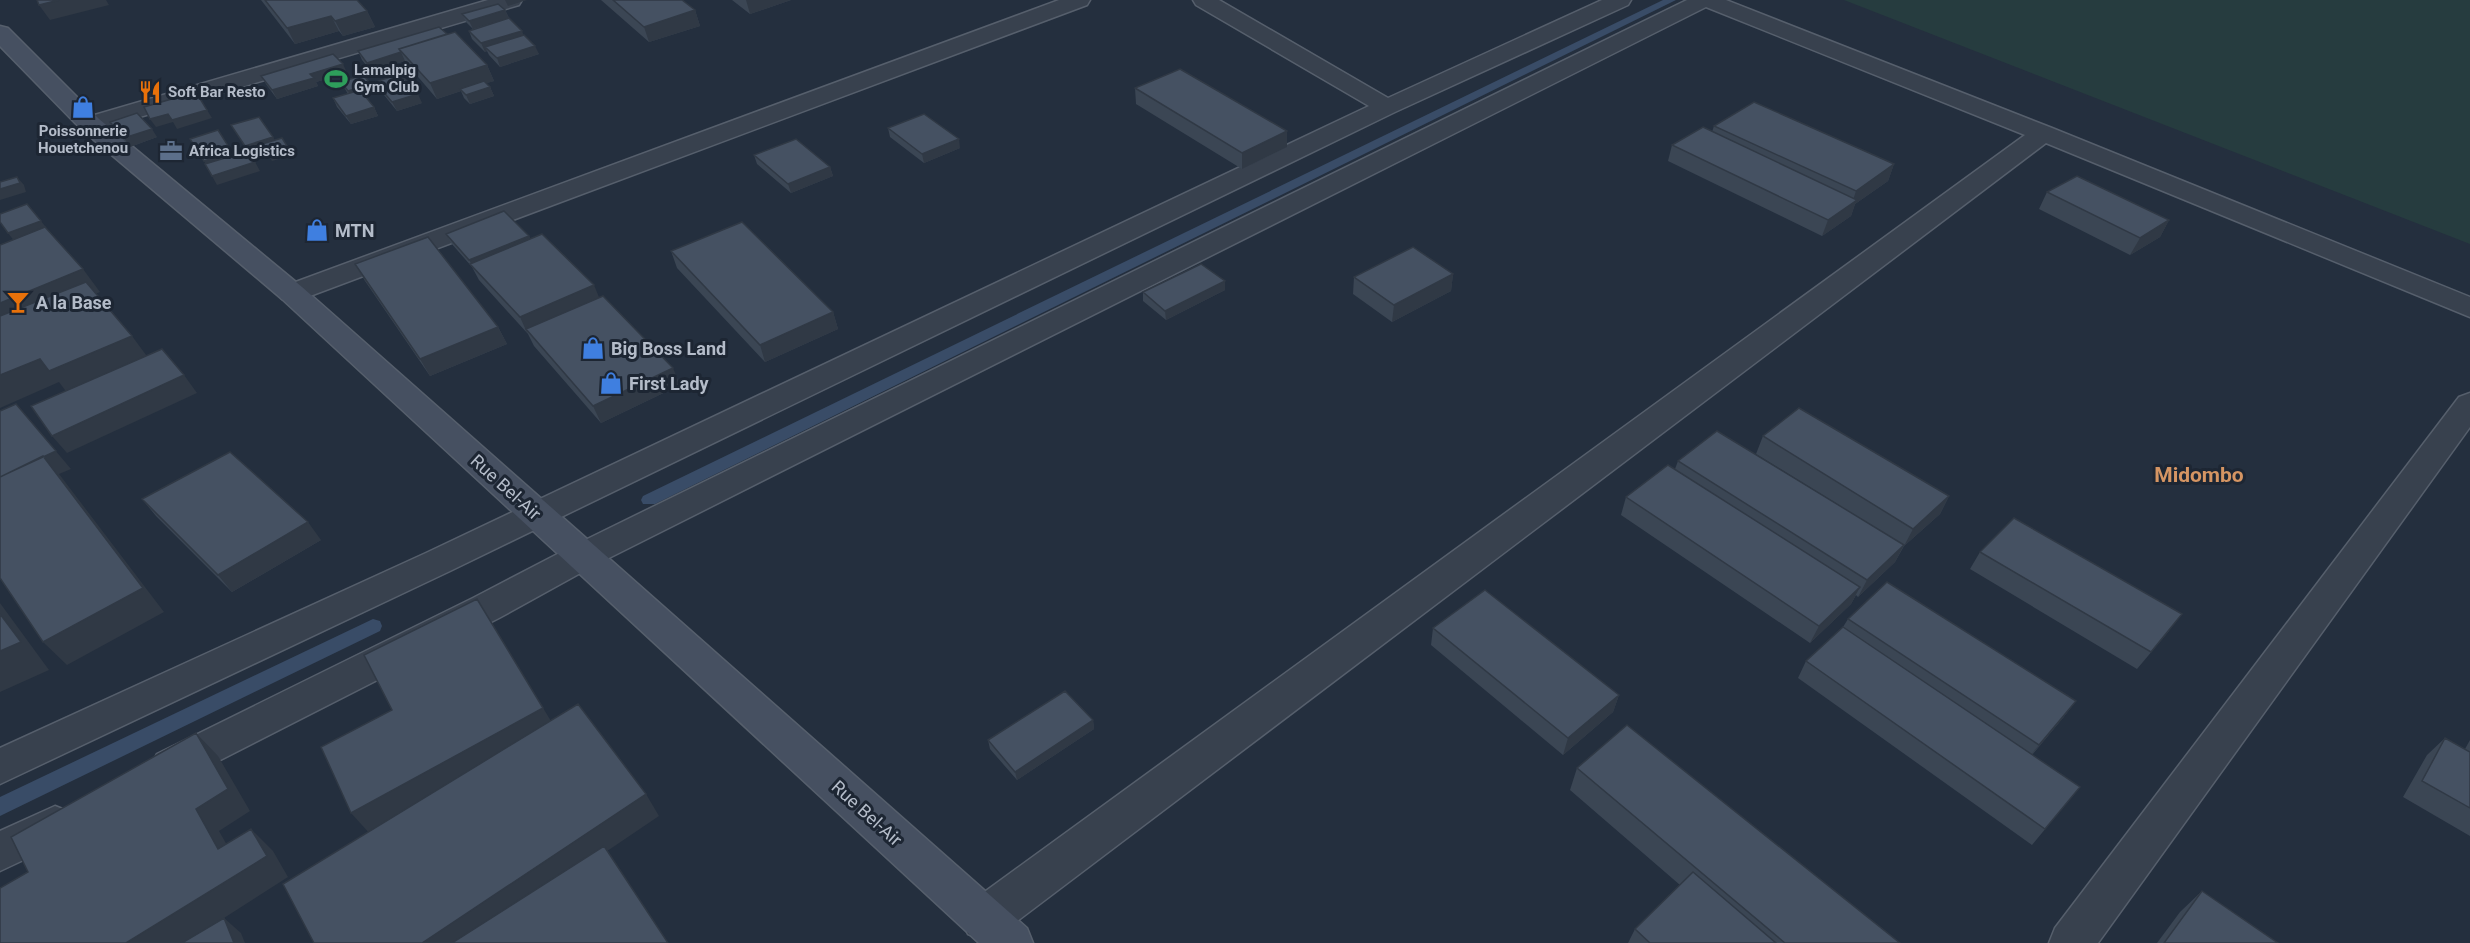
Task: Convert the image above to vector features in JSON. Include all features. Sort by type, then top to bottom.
[{"type":"main road","name":"Rue Bel-Air","points":[[0,33],[90,124],[292,293],[1011,943]]},
{"type":"street","points":[[90,124],[512,0]]},
{"type":"street","points":[[292,293],[1079,0]]},
{"type":"street","points":[[1204,0],[1387,107]]},
{"type":"street","points":[[0,767],[536,515],[1387,107],[1620,0]]},
{"type":"street","points":[[148,778],[486,609],[583,556],[1659,20],[1706,0],[2043,133],[2470,308]]},
{"type":"street","points":[[984,919],[2043,133]]},
{"type":"street","points":[[2071,943],[2470,404]]},
{"type":"street","points":[[0,852],[84,810]]},
{"type":"green space","points":[[1844,0],[2470,0],[2470,244]]},
{"type":"building","points":[[37,0],[59,0],[39,5]]},
{"type":"building","points":[[265,0],[357,0],[367,11],[335,21],[331,16],[287,28]]},
{"type":"building","points":[[613,0],[682,0],[695,10],[644,27]]},
{"type":"building","points":[[498,4],[505,10],[469,21],[462,14]]},
{"type":"building","points":[[509,18],[522,31],[481,43],[469,31]]},
{"type":"building","points":[[439,27],[447,34],[399,49],[401,52],[367,63],[358,51]]},
{"type":"building","points":[[455,32],[487,65],[430,83],[399,49]]},
{"type":"building","points":[[524,35],[535,46],[497,58],[485,47]]},
{"type":"building","points":[[333,54],[343,64],[310,74],[314,78],[272,90],[261,76]]},
{"type":"building","points":[[1180,69],[1287,131],[1242,153],[1135,88]]},
{"type":"building","points":[[400,74],[418,94],[392,102],[375,82]]},
{"type":"building","points":[[363,75],[371,84],[348,91],[341,82]]},
{"type":"building","points":[[484,81],[490,87],[466,95],[460,89]]},
{"type":"building","points":[[360,90],[374,107],[346,116],[333,98]]},
{"type":"building","points":[[196,92],[207,110],[172,120],[168,114],[150,119],[144,107]]},
{"type":"building","points":[[1754,102],[1894,164],[1856,191],[1714,126]]},
{"type":"building","points":[[137,113],[152,129],[124,138],[110,122]]},
{"type":"building","points":[[924,114],[959,139],[922,154],[888,128]]},
{"type":"building","points":[[259,117],[273,137],[245,146],[231,125]]},
{"type":"building","points":[[1703,127],[1857,200],[1828,220],[1672,145]]},
{"type":"building","points":[[218,130],[232,152],[204,161],[190,139]]},
{"type":"building","points":[[282,138],[287,146],[267,153],[262,144]]},
{"type":"building","points":[[796,139],[830,167],[788,184],[754,155]]},
{"type":"building","points":[[248,151],[255,162],[212,176],[205,164]]},
{"type":"building","points":[[2077,176],[2169,220],[2140,238],[2047,192]]},
{"type":"building","points":[[17,177],[20,183],[0,189],[0,182]]},
{"type":"building","points":[[27,204],[41,221],[8,233],[0,222],[0,214]]},
{"type":"building","points":[[504,211],[529,236],[469,260],[446,234]]},
{"type":"building","points":[[742,222],[833,312],[760,345],[671,251]]},
{"type":"building","points":[[45,227],[83,269],[0,303],[0,245]]},
{"type":"building","points":[[542,234],[594,285],[520,317],[470,264]]},
{"type":"building","points":[[428,237],[498,327],[420,359],[355,264]]},
{"type":"building","points":[[1413,247],[1453,274],[1394,305],[1354,277]]},
{"type":"building","points":[[1201,264],[1225,281],[1165,311],[1143,292]]},
{"type":"building","points":[[86,282],[132,336],[49,371],[40,359],[0,375],[0,316]]},
{"type":"building","points":[[603,296],[673,368],[593,406],[526,329]]},
{"type":"building","points":[[162,349],[184,375],[52,436],[31,406]]},
{"type":"building","points":[[16,404],[56,451],[0,477],[0,411]]},
{"type":"building","points":[[1799,408],[1949,496],[1913,529],[1763,436]]},
{"type":"building","points":[[1717,431],[1904,545],[1867,580],[1678,461]]},
{"type":"building","points":[[230,452],[308,522],[218,575],[142,499]]},
{"type":"building","points":[[43,456],[143,588],[43,642],[0,578],[0,477]]},
{"type":"building","points":[[1668,465],[1860,587],[1819,626],[1626,497]]},
{"type":"building","points":[[2014,518],[2182,614],[2151,652],[1980,552]]},
{"type":"building","points":[[1887,582],[2076,701],[2039,745],[1848,619]]},
{"type":"building","points":[[1485,590],[1619,695],[1568,738],[1433,628]]},
{"type":"building","points":[[477,599],[543,708],[351,813],[321,747],[392,710],[364,655]]},
{"type":"building","points":[[0,614],[21,642],[0,651]]},
{"type":"building","points":[[1843,627],[2080,787],[2045,829],[1806,661]]},
{"type":"building","points":[[1065,691],[1093,720],[1015,772],[988,740]]},
{"type":"building","points":[[578,704],[646,794],[422,943],[314,943],[283,884]]},
{"type":"building","points":[[1627,725],[1900,943],[1785,943],[1577,768]]},
{"type":"building","points":[[196,733],[228,789],[196,809],[218,849],[251,829],[267,856],[126,943],[0,943],[0,888],[28,872],[11,837]]},
{"type":"building","points":[[2445,738],[2470,752],[2470,808],[2422,781]]},
{"type":"building","points":[[604,846],[668,943],[452,943]]},
{"type":"building","points":[[1693,872],[1776,943],[1650,943],[1635,929]]},
{"type":"building","points":[[2202,891],[2278,943],[2164,943]]},
{"type":"building","points":[[224,918],[234,943],[182,943]]},
{"type":"waterway","points":[[649,500],[1671,0]]},
{"type":"waterway","points":[[0,807],[373,626]]},
{"type":"place","name":"Lamalpig Gym Club","points":[[336,79]]},
{"type":"place","name":"Soft Bar Resto","points":[[150,92]]},
{"type":"place","name":"Poissonnerie Houetchenou","points":[[83,107]]},
{"type":"place","name":"Africa Logistics","points":[[171,151]]},
{"type":"place","name":"MTN","points":[[317,230]]},
{"type":"place","name":"A la Base","points":[[18,302]]},
{"type":"place","name":"Big Boss Land","points":[[593,348]]},
{"type":"place","name":"First Lady","points":[[611,383]]},
{"type":"district","name":"Midombo","points":[[2199,475]]}]
